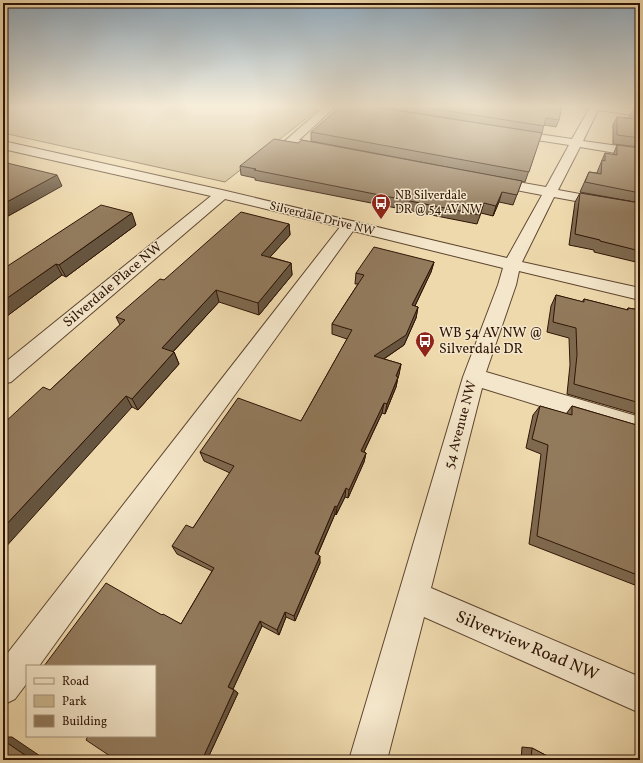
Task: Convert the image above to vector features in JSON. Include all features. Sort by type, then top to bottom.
[{"type":"street","points":[[292,141],[290,142],[330,150]]},
{"type":"street","points":[[560,141],[640,153]]},
{"type":"street","name":"54 Avenue NW","points":[[368,760],[474,377],[512,264],[576,143]]},
{"type":"street","name":"Silverdale Drive NW","points":[[3,145],[222,194],[349,226],[640,294]]},
{"type":"street","points":[[479,179],[640,209]]},
{"type":"street","name":"Silverdale Place NW","points":[[3,376],[222,194]]},
{"type":"street","points":[[3,688],[349,226]]},
{"type":"street","points":[[474,377],[640,427]]},
{"type":"street","name":"Silverview Road NW","points":[[414,597],[640,695]]},
{"type":"green space","points":[[37,141],[278,141],[225,182]]},
{"type":"building","points":[[272,141],[298,143],[301,141],[305,141],[522,181],[517,195],[502,192],[496,206],[484,203],[480,215],[240,166]]},
{"type":"building","points":[[358,141],[539,141],[529,172]]},
{"type":"building","points":[[617,145],[640,148],[640,193],[585,182],[589,172],[601,174],[602,160],[605,161],[605,153],[617,155]]},
{"type":"building","points":[[3,162],[57,175],[3,204]]},
{"type":"building","points":[[580,193],[640,203],[640,251],[575,234]]},
{"type":"building","points":[[101,205],[132,213],[59,265],[56,264],[3,301],[3,269]]},
{"type":"building","points":[[241,212],[289,224],[261,255],[291,263],[258,303],[216,290],[162,348],[174,352],[132,399],[126,396],[3,528],[3,424],[43,387],[50,390],[125,320],[116,317],[160,279],[164,280]]},
{"type":"building","points":[[374,247],[434,262],[412,305],[418,307],[406,335],[374,356],[401,364],[396,376],[398,377],[387,404],[384,403],[361,451],[366,453],[349,490],[346,488],[337,507],[335,506],[315,553],[320,556],[294,616],[285,612],[277,630],[260,621],[228,687],[234,690],[202,760],[116,760],[86,740],[88,737],[156,737],[156,665],[45,665],[106,583],[162,615],[163,614],[181,624],[214,568],[172,546],[186,525],[193,528],[234,466],[200,452],[238,398],[301,421],[352,330],[332,324],[364,275],[356,273]]},
{"type":"building","points":[[556,295],[584,302],[584,299],[628,310],[628,308],[640,310],[640,403],[574,384],[577,355],[576,328],[553,322]]},
{"type":"building","points":[[540,406],[572,415],[572,406],[640,426],[640,576],[537,536],[548,445],[532,439]]},
{"type":"building","points":[[3,740],[32,760],[3,760]]},
{"type":"building","points":[[532,748],[555,760],[531,760]]},
{"type":"place","name":"NB Silverdale DR @ 54 AV NW","points":[[381,220]]},
{"type":"place","name":"WB 54 AV NW @ Silverdale DR","points":[[425,358]]}]
